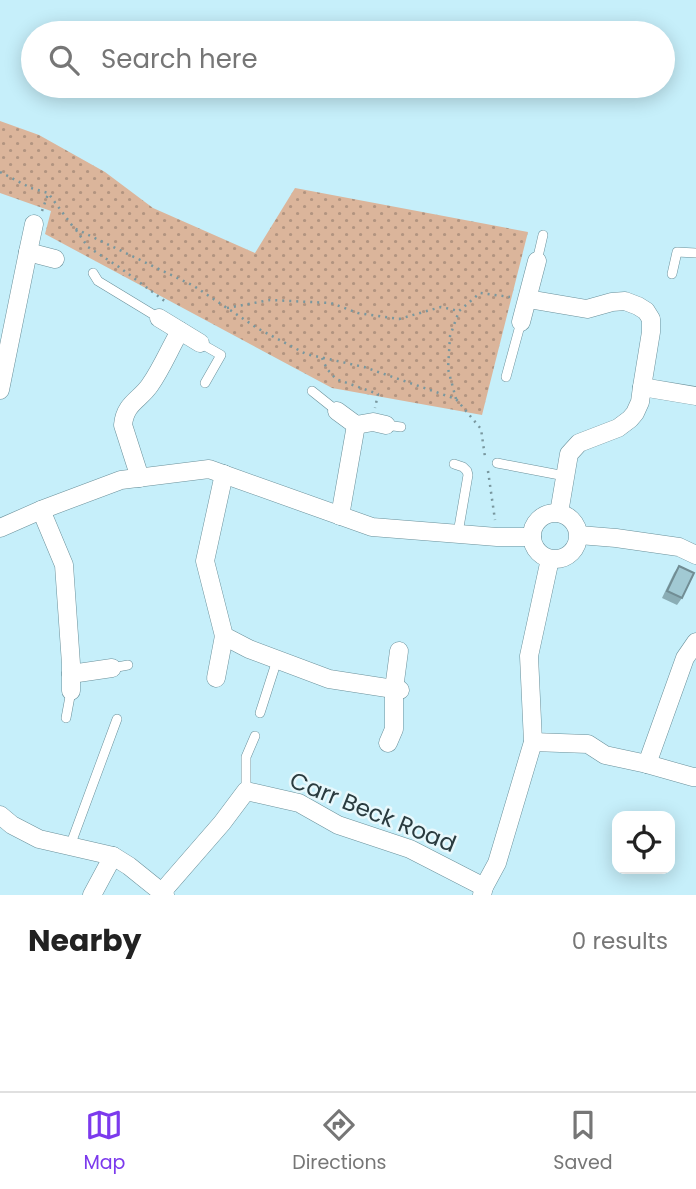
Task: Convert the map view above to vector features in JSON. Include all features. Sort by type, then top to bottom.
[{"type":"street","points":[[0,390],[34,223]]},
{"type":"street","points":[[29,252],[55,259]]},
{"type":"street","points":[[522,321],[537,261]]},
{"type":"street","points":[[528,299],[587,309],[625,301],[646,311],[651,319],[652,332],[640,402],[630,419],[618,428],[579,443],[569,454],[559,513]]},
{"type":"street","points":[[162,310],[180,331],[200,343]]},
{"type":"street","points":[[140,478],[122,425],[123,418],[130,405],[149,387],[180,331]]},
{"type":"street","points":[[642,387],[696,396]]},
{"type":"street","points":[[337,411],[379,425],[340,516]]},
{"type":"street","points":[[0,528],[121,480],[209,469],[372,527],[497,537],[532,537]]},
{"type":"street","points":[[216,678],[224,636],[205,561],[224,474]]},
{"type":"street","points":[[41,510],[64,565],[71,682],[120,667]]},
{"type":"street","points":[[559,513],[573,522],[579,535],[570,555],[558,560],[537,552],[532,537],[538,521],[544,516],[559,513]]},
{"type":"street","points":[[579,535],[679,547],[696,555]]},
{"type":"street","points":[[483,891],[497,863],[533,742],[530,656],[550,559]]},
{"type":"street","points":[[224,636],[249,649],[329,679],[397,690]]},
{"type":"street","points":[[648,764],[685,658],[696,642]]},
{"type":"street","points":[[388,743],[394,729],[399,651]]},
{"type":"street","points":[[533,742],[588,744],[605,755],[696,777]]},
{"type":"street","points":[[0,815],[12,825],[39,839],[113,856],[163,893],[246,791]]},
{"type":"street","name":"Carr Beck Road","points":[[246,791],[299,803],[338,825],[410,849],[483,891]]},
{"type":"street","points":[[92,895],[113,856]]},
{"type":"lane","points":[[537,261],[543,236]]},
{"type":"lane","points":[[672,274],[677,251],[696,253]]},
{"type":"lane","points":[[93,273],[98,281],[162,310]]},
{"type":"lane","points":[[506,377],[522,321]]},
{"type":"lane","points":[[200,343],[221,355],[205,383]]},
{"type":"lane","points":[[313,391],[337,411]]},
{"type":"lane","points":[[498,463],[565,476]]},
{"type":"lane","points":[[454,464],[463,467],[468,475],[458,533]]},
{"type":"lane","points":[[260,713],[277,660]]},
{"type":"lane","points":[[66,718],[71,682]]},
{"type":"lane","points":[[70,846],[117,719]]},
{"type":"lane","points":[[246,791],[246,757],[255,736]]},
{"type":"path","points":[[0,172],[31,188],[48,193],[88,247],[119,267],[162,310]]},
{"type":"path","points":[[74,228],[194,286],[257,328],[306,354],[364,367],[456,399]]},
{"type":"path","points":[[485,456],[481,429],[456,399],[449,369],[450,336],[459,311],[480,293],[528,299]]},
{"type":"path","points":[[227,308],[270,300],[331,303],[358,313],[399,319],[441,307],[459,311]]},
{"type":"path","points":[[323,358],[327,369],[336,379],[378,394],[379,425]]},
{"type":"path","points":[[487,469],[497,537]]},
{"type":"shaded area","points":[[0,121],[39,135],[105,172],[153,208],[255,253],[295,188],[528,232],[482,415],[332,388],[45,234],[51,211],[0,193]]},
{"type":"building","points":[[679,566],[694,573],[682,598],[667,591]]}]
